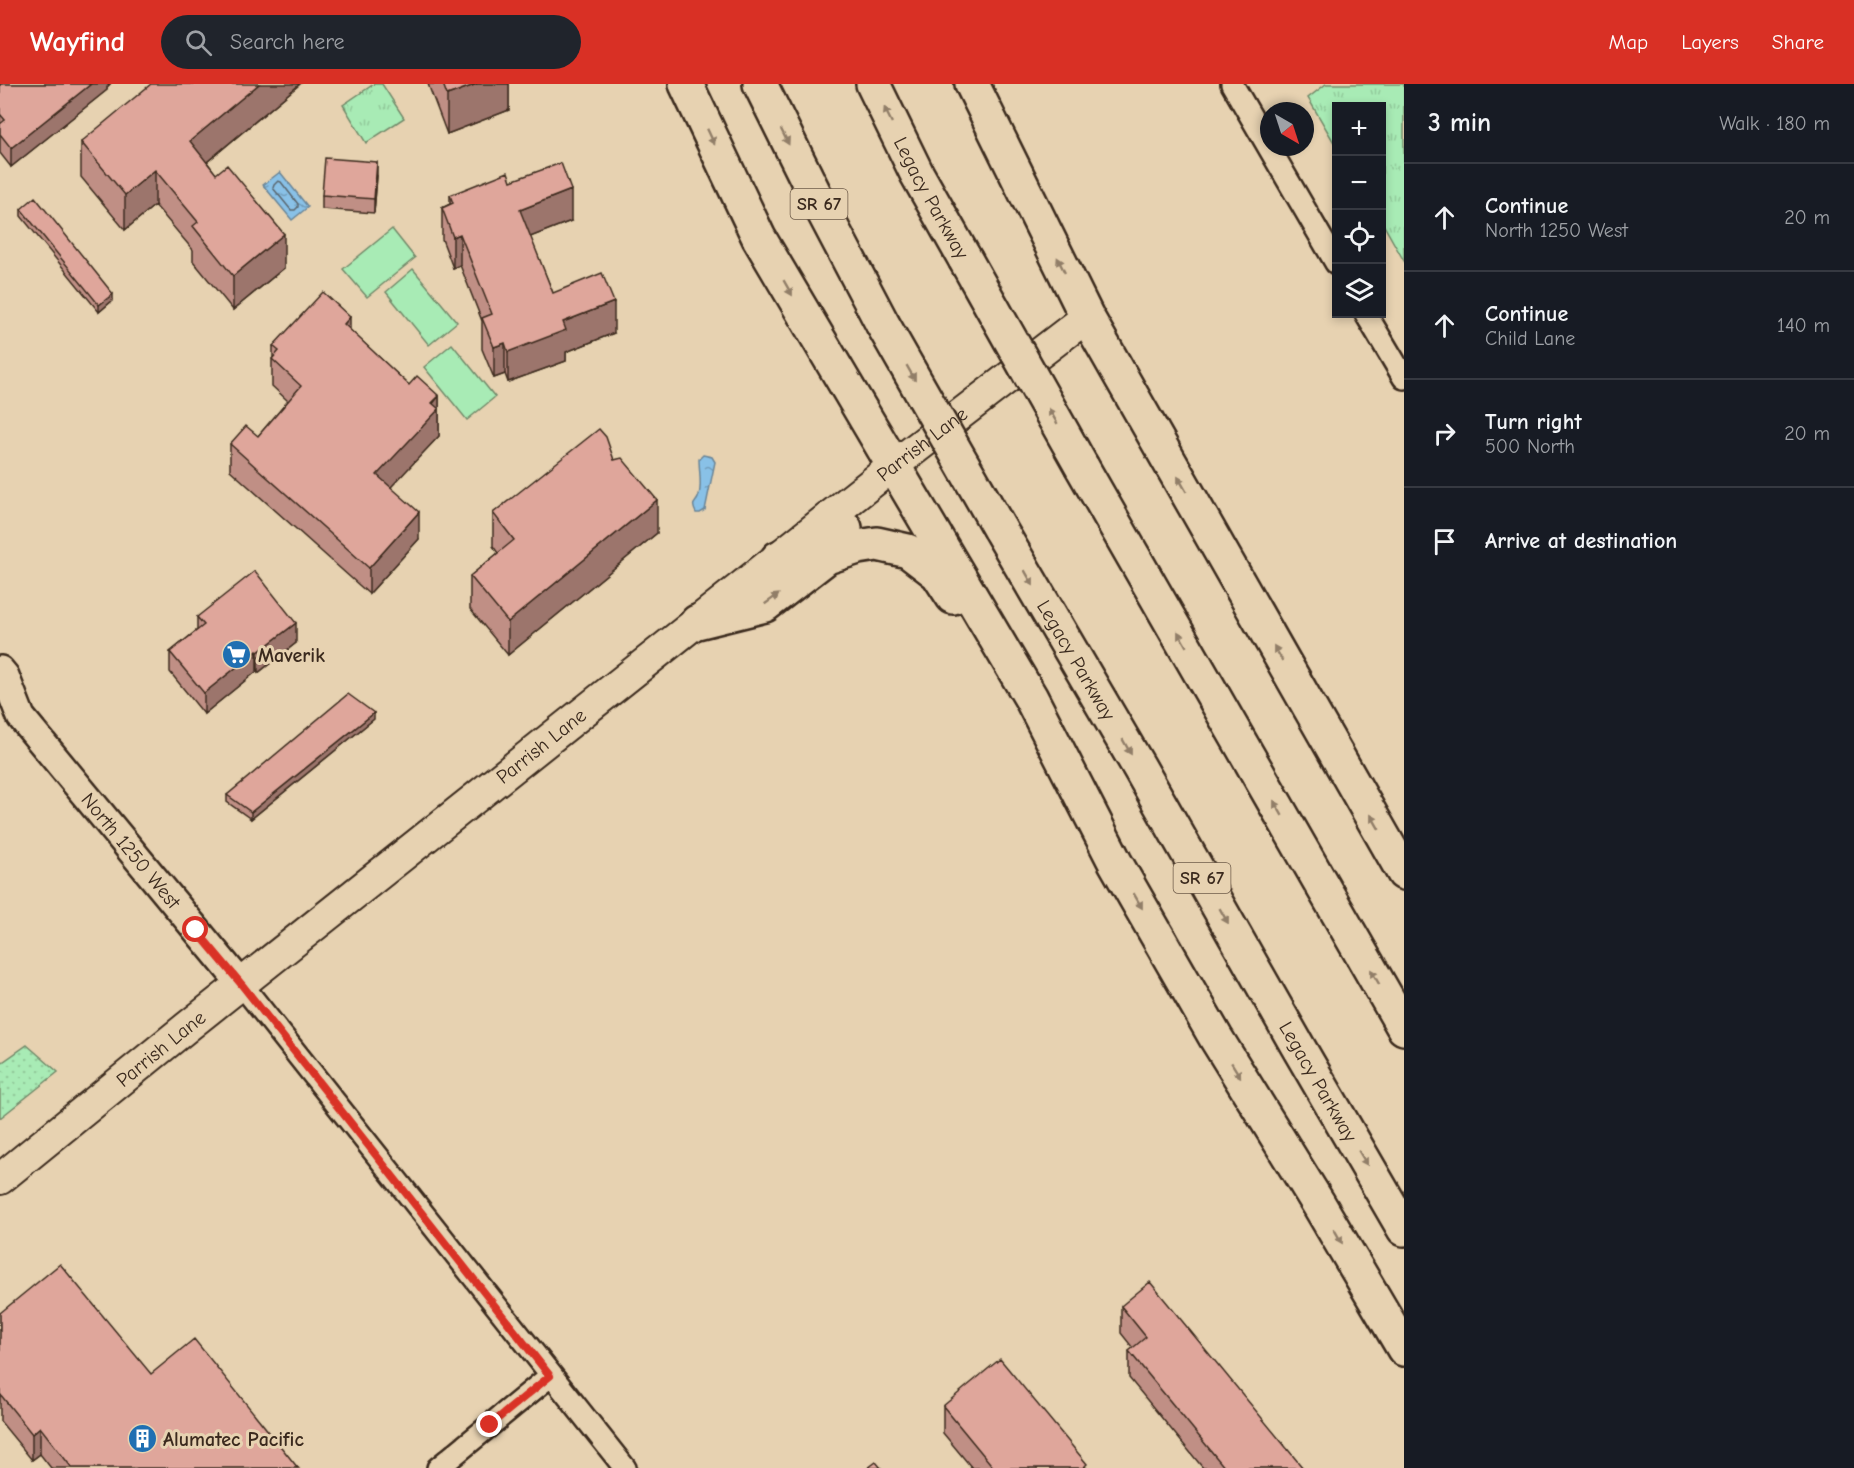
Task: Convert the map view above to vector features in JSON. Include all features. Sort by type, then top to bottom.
[{"type":"highway","points":[[686,84],[759,238],[1031,698],[1115,862]]},
{"type":"highway","name":"Legacy Parkway","points":[[760,84],[882,323],[1404,1229]]},
{"type":"highway","name":"Legacy Parkway","points":[[873,84],[916,174],[1404,1028]]},
{"type":"highway","points":[[972,84],[1087,317],[1404,873]]},
{"type":"highway","points":[[778,558],[841,529],[868,522],[888,524],[913,531],[928,538],[944,551]]},
{"type":"highway","points":[[697,622],[765,605],[827,557],[877,544],[908,551],[938,574],[1115,862],[1216,1038],[1318,1203],[1404,1349]]},
{"type":"main road","name":"Parrish Lane","points":[[0,1179],[893,466],[1087,317]]},
{"type":"street","points":[[1232,84],[1332,255]]},
{"type":"street","points":[[1368,318],[1404,378]]},
{"type":"street","name":"North 1250 West","points":[[0,670],[5,676],[10,711],[242,985]]},
{"type":"street","points":[[242,985],[625,1468]]},
{"type":"street","points":[[438,1468],[550,1376]]},
{"type":"green space","points":[[374,84],[382,84],[404,118],[366,143],[343,105]]},
{"type":"green space","points":[[1326,84],[1404,84],[1404,261],[1386,229],[1386,102],[1332,102],[1332,139],[1314,108],[1314,102],[1310,102],[1308,98]]},
{"type":"green space","points":[[392,229],[415,258],[367,297],[343,269]]},
{"type":"green space","points":[[413,269],[457,322],[429,345],[386,292]]},
{"type":"green space","points":[[452,344],[495,397],[467,420],[424,367]]},
{"type":"green space","points":[[27,1045],[58,1072],[0,1118],[0,1064]]},
{"type":"water","points":[[280,172],[308,207],[292,220],[263,185]]},
{"type":"water","points":[[703,455],[712,457],[715,462],[705,510],[696,513],[694,505],[700,486],[699,459]]},
{"type":"building","points":[[0,84],[91,84],[11,148],[0,134],[0,124],[5,120],[0,114]]},
{"type":"building","points":[[151,84],[259,84],[190,141],[216,174],[227,165],[284,234],[233,276],[193,226],[198,222],[155,170],[125,195],[81,142]]},
{"type":"building","points":[[443,84],[477,84],[447,95]]},
{"type":"building","points":[[325,158],[377,162],[374,199],[322,195]]},
{"type":"building","points":[[561,163],[571,190],[520,210],[553,293],[602,273],[614,302],[563,322],[566,330],[508,352],[505,343],[494,347],[482,318],[492,314],[460,234],[453,237],[442,208],[453,203],[450,195],[508,172],[511,181]]},
{"type":"building","points":[[35,197],[113,294],[99,305],[21,209]]},
{"type":"building","points":[[323,292],[350,317],[344,324],[409,385],[417,376],[439,396],[432,403],[439,409],[377,475],[419,512],[369,568],[230,444],[246,426],[258,436],[301,386],[272,359],[279,351],[273,346]]},
{"type":"building","points":[[599,429],[606,437],[614,460],[622,458],[657,500],[508,622],[470,576],[514,540],[493,513]]},
{"type":"building","name":"Maverik","points":[[255,571],[296,623],[204,693],[170,652],[204,625],[197,617]]},
{"type":"building","name":"Maverik","points":[[348,694],[374,713],[251,812],[227,795]]},
{"type":"building","points":[[60,1264],[151,1374],[194,1339],[298,1468],[72,1468],[40,1427],[32,1434],[0,1394],[0,1313]]},
{"type":"building","points":[[1150,1282],[1303,1468],[1225,1468],[1129,1351],[1146,1337],[1121,1306]]},
{"type":"building","points":[[1000,1359],[1087,1464],[1083,1468],[994,1468],[943,1406]]},
{"type":"building","points":[[876,1462],[881,1468],[868,1468]]},
{"type":"place","name":"Maverik","points":[[237,655]]},
{"type":"place","name":"Alumatec Pacific","points":[[142,1439]]},
{"type":"route","points":[[196,930],[242,985],[550,1376],[490,1425]]}]
